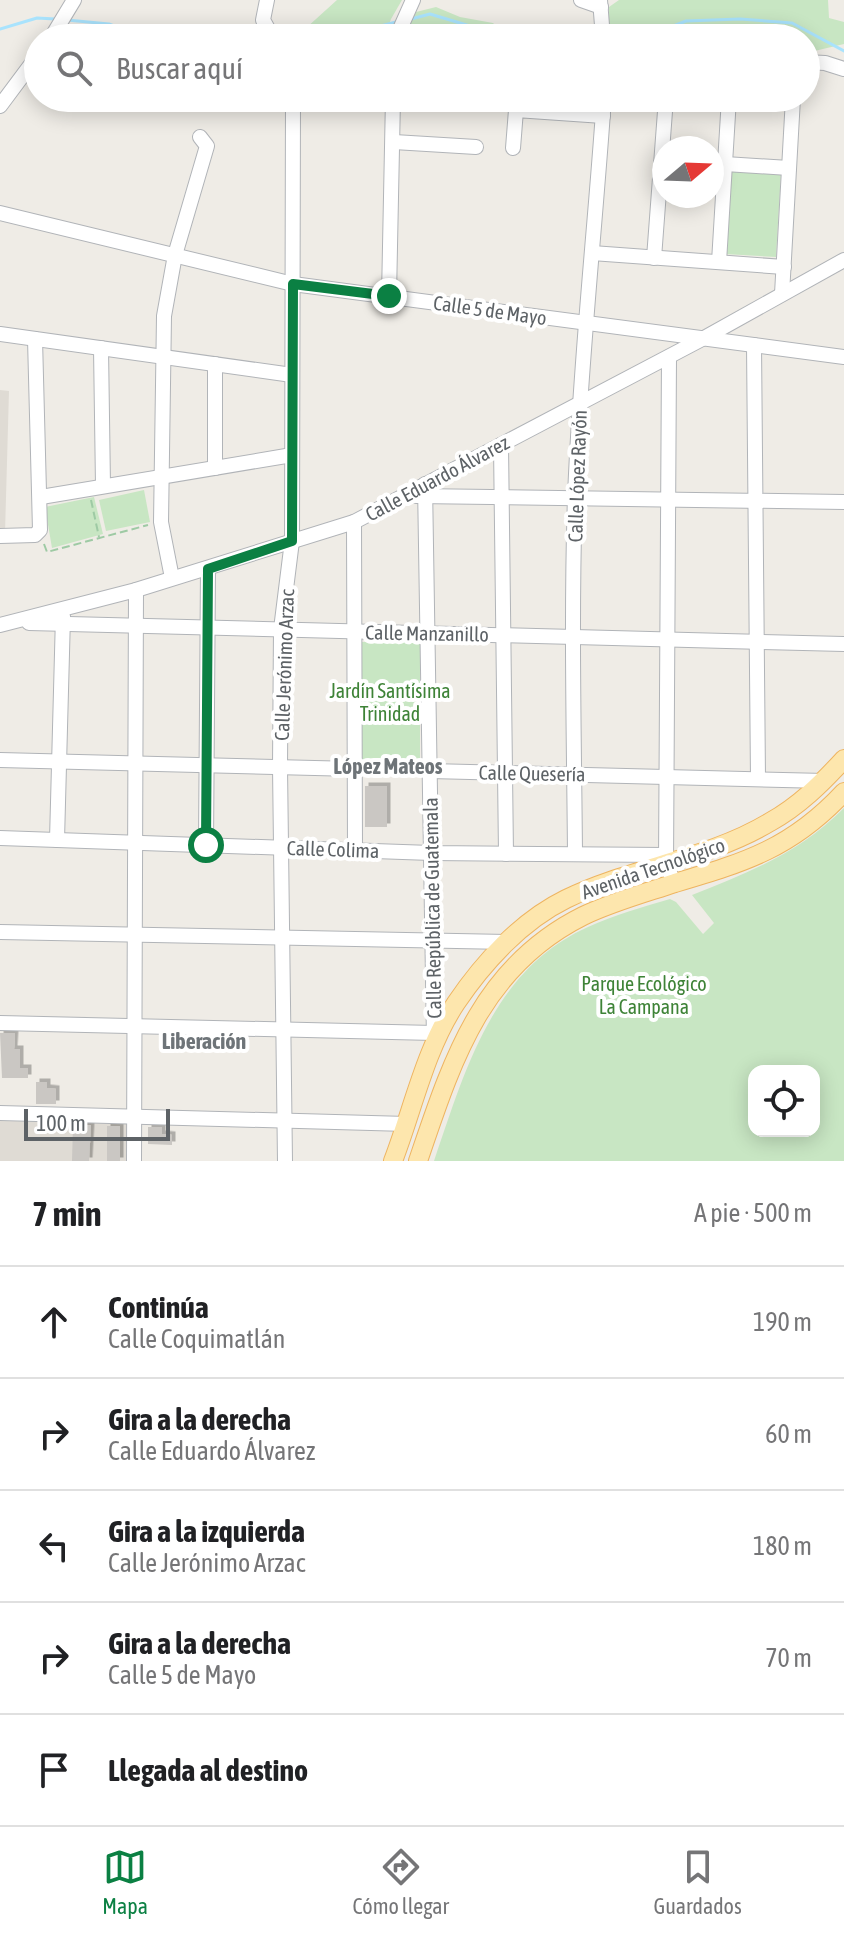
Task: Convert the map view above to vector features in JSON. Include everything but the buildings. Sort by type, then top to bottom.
[{"type":"main road","name":"Avenida Tecnológico","points":[[393,1161],[434,1038],[455,1005],[507,942],[563,901],[666,860],[729,843],[770,823],[825,781],[844,759]]},
{"type":"main road","name":"Avenida Tecnológico","points":[[418,1161],[460,1048],[483,1004],[497,985],[537,946],[564,926],[603,907],[761,855],[806,828],[844,792]]},
{"type":"street","points":[[265,24],[263,20],[267,0]]},
{"type":"street","points":[[581,0],[601,4],[602,24]]},
{"type":"street","points":[[401,24],[410,4]]},
{"type":"street","points":[[59,24],[71,5]]},
{"type":"street","points":[[820,63],[844,69]]},
{"type":"street","points":[[0,106],[24,74]]},
{"type":"street","name":"Calle Jerónimo Arzac","points":[[285,1161],[280,848],[281,629],[292,541],[293,112]]},
{"type":"street","points":[[389,296],[393,112]]},
{"type":"street","points":[[513,148],[516,112]]},
{"type":"street","points":[[545,112],[603,116]]},
{"type":"street","name":"Calle López Rayón","points":[[575,854],[575,498],[603,112]]},
{"type":"street","points":[[654,258],[665,112]]},
{"type":"street","points":[[719,262],[728,112]]},
{"type":"street","points":[[782,294],[792,112]]},
{"type":"street","points":[[172,578],[161,522],[164,316],[175,255],[207,146],[200,137]]},
{"type":"street","points":[[394,142],[476,147]]},
{"type":"street","points":[[725,164],[789,168]]},
{"type":"street","name":"Calle 5 de Mayo","points":[[0,213],[293,284],[844,357]]},
{"type":"street","points":[[592,253],[784,267]]},
{"type":"street","name":"Calle Eduardo Álvarez","points":[[5,624],[63,616],[172,578],[354,522],[404,496],[425,490],[501,445],[844,260]]},
{"type":"street","points":[[0,334],[292,375]]},
{"type":"street","points":[[0,536],[35,535],[40,530],[35,339]]},
{"type":"street","points":[[754,345],[758,779]]},
{"type":"street","points":[[96,488],[101,348]]},
{"type":"street","points":[[669,357],[666,860],[675,884]]},
{"type":"street","points":[[215,364],[215,468]]},
{"type":"street","points":[[501,445],[506,854]]},
{"type":"street","points":[[41,497],[292,455]]},
{"type":"street","points":[[425,490],[501,497],[844,502]]},
{"type":"street","name":"Calle República de Guatemala","points":[[425,490],[434,1038]]},
{"type":"street","points":[[354,522],[355,850]]},
{"type":"street","points":[[206,845],[208,569]]},
{"type":"street","points":[[134,1161],[136,590]]},
{"type":"street","points":[[57,840],[63,616]]},
{"type":"street","name":"Calle Manzanillo","points":[[63,616],[136,626],[844,644]]},
{"type":"street","points":[[0,760],[355,769]]},
{"type":"street","name":"Calle Quesería","points":[[430,771],[825,781]]},
{"type":"street","name":"Calle Colima","points":[[0,838],[431,853],[622,855],[666,860]]},
{"type":"street","points":[[622,855],[624,876]]},
{"type":"street","points":[[0,932],[507,942]]},
{"type":"street","points":[[0,1023],[283,1029],[434,1038]]},
{"type":"street","points":[[0,1113],[407,1124]]},
{"type":"path","points":[[96,488],[99,538]]},
{"type":"path","points":[[40,530],[47,552],[161,522]]},
{"type":"path","points":[[355,769],[430,771]]},
{"type":"shaded area","points":[[0,390],[9,391],[5,533],[0,532]]},
{"type":"shaded area","points":[[0,1121],[127,1122],[127,1161],[0,1161]]},
{"type":"green space","points":[[337,0],[402,0],[389,24],[310,24]]},
{"type":"green space","points":[[619,0],[828,0],[829,18],[844,22],[844,44],[820,50],[820,24],[608,24],[609,7]]},
{"type":"green space","points":[[436,7],[460,17],[494,24],[406,24],[410,11]]},
{"type":"green space","points":[[730,170],[781,173],[776,257],[725,254]]},
{"type":"green space","points":[[144,490],[150,522],[106,531],[99,500]]},
{"type":"green space","points":[[94,497],[103,534],[52,548],[45,507]]},
{"type":"green space","name":"Jardín Santísima Trinidad","points":[[360,642],[420,642],[420,762],[360,762]]},
{"type":"green space","name":"Parque Ecológico La Campana","points":[[844,808],[844,1161],[434,1161],[471,1059],[487,1026],[505,996],[528,969],[555,946],[588,927],[670,899],[703,934],[714,923],[692,895],[773,860],[809,837]]},
{"type":"waterway","points":[[411,19],[430,14],[463,24]]},
{"type":"waterway","points":[[0,29],[37,18],[55,19]]},
{"type":"waterway","points":[[678,24],[740,19],[794,24]]},
{"type":"waterway","points":[[67,20],[109,24]]},
{"type":"waterway","points":[[388,24],[396,22]]},
{"type":"waterway","points":[[820,38],[844,51]]},
{"type":"district","name":"López Mateos","points":[[388,766]]},
{"type":"district","name":"Liberación","points":[[204,1041]]},
{"type":"route","points":[[206,845],[208,569],[292,541],[293,284],[389,296]]}]
